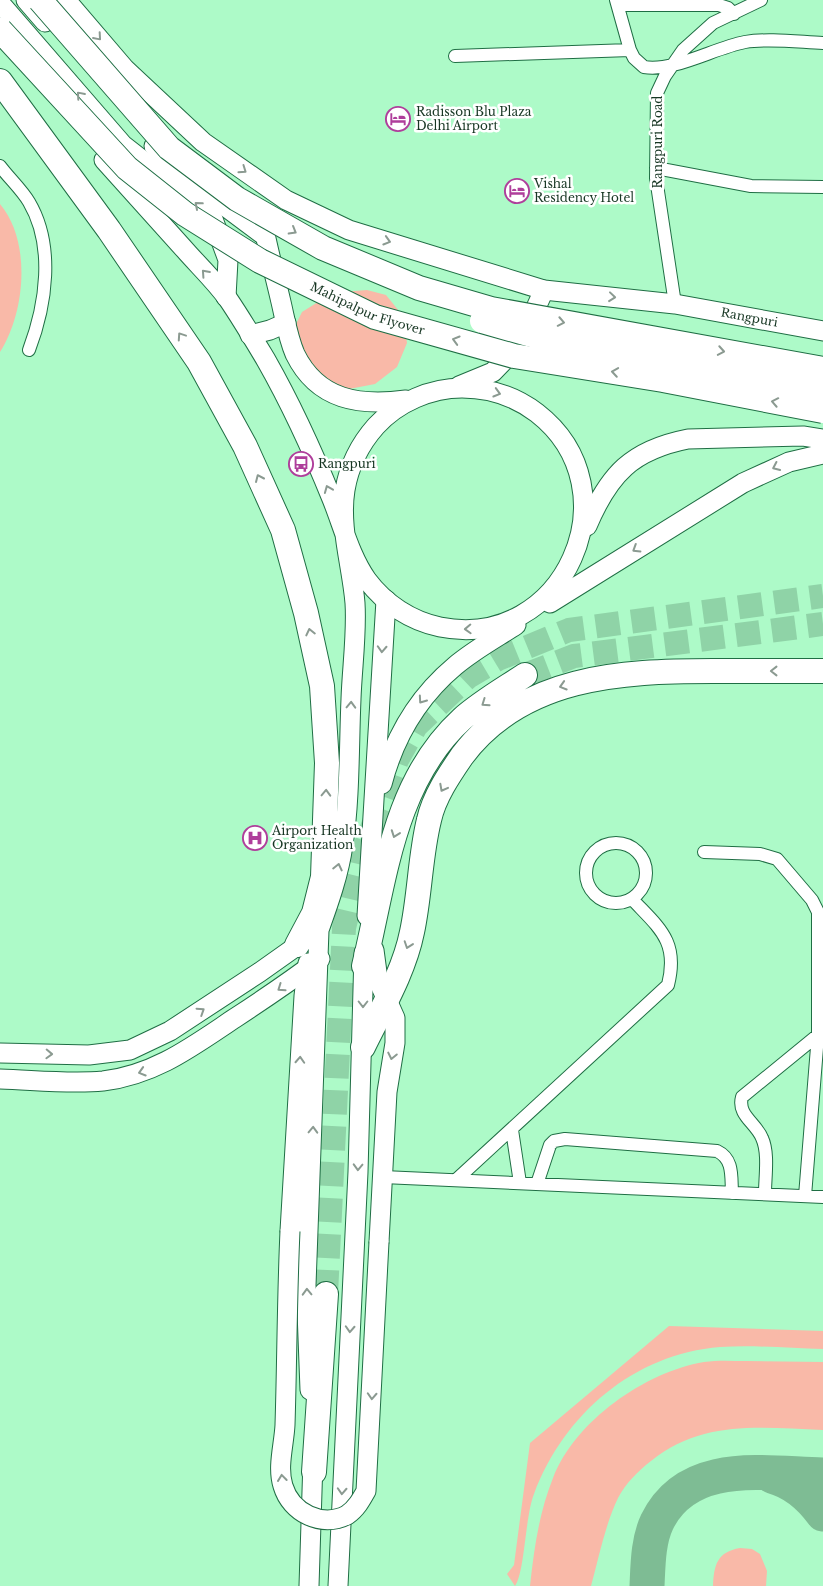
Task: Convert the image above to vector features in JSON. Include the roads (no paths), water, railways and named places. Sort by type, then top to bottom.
[{"type":"highway","points":[[40,0],[169,148],[236,199],[323,248],[419,288],[491,309],[823,369]]},
{"type":"highway","name":"Mahipalpur Flyover","points":[[0,30],[127,168],[185,214],[260,261],[376,317],[514,356],[664,380],[823,411]]},
{"type":"highway","points":[[0,81],[109,230],[199,362],[245,446],[283,530],[306,613],[322,686],[327,763],[323,877],[309,937]]},
{"type":"highway","points":[[419,288],[468,317],[550,340],[823,390]]},
{"type":"highway","points":[[363,1046],[398,975],[412,934],[429,819],[439,793],[469,748],[509,711],[558,687],[584,680],[611,676],[663,671],[823,671]]},
{"type":"highway","points":[[364,966],[391,844],[418,776],[436,748],[463,719],[525,675]]},
{"type":"highway","points":[[314,1472],[326,1294]]},
{"type":"main road","points":[[26,0],[161,155],[216,200],[265,236]]},
{"type":"main road","name":"Rangpuri","points":[[66,0],[125,69],[203,142],[286,200],[349,230],[544,290],[675,304],[823,331]]},
{"type":"main road","points":[[0,3],[123,145],[201,206],[213,219],[228,260],[226,297]]},
{"type":"main road","points":[[0,46],[226,297],[267,362],[320,468],[357,563],[365,577],[386,600],[412,617],[441,627],[472,629],[496,625],[517,617],[546,597],[559,583],[578,548],[599,497],[610,482],[636,458],[652,449],[688,439],[803,436],[823,439]]},
{"type":"main road","points":[[216,200],[217,152]]},
{"type":"main road","points":[[261,183],[265,236],[291,342],[302,365],[318,384],[340,397],[364,403],[415,398]]},
{"type":"main road","points":[[0,1053],[89,1055],[130,1050],[151,1041],[178,1025],[260,972],[309,937],[332,895],[343,844],[355,605],[346,534],[344,493],[357,454],[381,420],[397,408],[415,398],[453,388],[493,372],[519,345],[544,290]]},
{"type":"main road","points":[[250,335],[270,330],[286,323]]},
{"type":"main road","points":[[453,388],[473,388],[512,398],[545,420],[559,434],[570,451],[583,489],[583,529],[578,548]]},
{"type":"main road","points":[[372,822],[389,759],[404,726],[427,693],[456,665],[720,496],[789,462],[823,454]]},
{"type":"main road","points":[[338,1586],[363,1046],[364,966],[386,600]]},
{"type":"main road","points":[[313,964],[290,1231],[284,1427],[280,1467],[283,1487],[293,1504],[304,1515],[321,1520],[334,1519],[347,1514],[357,1507],[366,1491],[387,1092],[395,1043],[395,1018],[378,980],[374,959],[374,924]]},
{"type":"main road","points":[[309,937],[313,964],[306,1285],[314,1472],[309,1586]]},
{"type":"main road","points":[[0,1079],[96,1081],[145,1071],[187,1051],[313,964]]},
{"type":"street","name":"Rangpuri Road","points":[[675,304],[660,214],[656,168],[657,93],[672,65],[683,50],[713,23],[761,0]]},
{"type":"street","points":[[734,14],[728,8],[712,4],[617,2],[630,50],[634,58],[644,67],[672,65],[715,50],[747,42],[823,43]]},
{"type":"street","points":[[455,56],[630,50]]},
{"type":"street","points":[[0,166],[30,203],[44,242],[45,286],[38,327],[29,350]]},
{"type":"street","points":[[656,168],[751,186],[823,187]]},
{"type":"street","points":[[609,843],[621,843],[632,847],[641,855],[646,866],[646,878],[642,889],[632,899],[611,903],[600,898],[591,890],[586,879],[586,868],[590,856],[599,848],[609,843]]},
{"type":"street","points":[[704,852],[760,854],[773,858],[780,863],[816,906],[820,919],[818,1035],[805,1196]]},
{"type":"street","points":[[456,1180],[668,985],[670,944],[632,899]]},
{"type":"street","points":[[765,1193],[765,1146],[758,1131],[742,1112],[740,1103],[742,1097],[818,1035]]},
{"type":"street","points":[[512,1130],[520,1183]]},
{"type":"street","points":[[537,1184],[550,1145],[554,1141],[565,1139],[717,1151],[724,1154],[730,1165],[732,1193]]},
{"type":"street","points":[[383,1177],[823,1197]]},
{"type":"tunnel","points":[[326,1294],[344,928],[360,861],[397,760],[416,726],[468,677],[498,659],[569,630],[823,596]]},
{"type":"tunnel","points":[[525,675],[574,656],[823,624]]},
{"type":"place","name":"Radisson Blu Plaza Delhi Airport","points":[[398,119]]},
{"type":"place","name":"Vishal Residency Hotel","points":[[517,191]]},
{"type":"place","name":"Rangpuri","points":[[301,464]]},
{"type":"place","name":"Airport Health Organization","points":[[255,838]]}]
